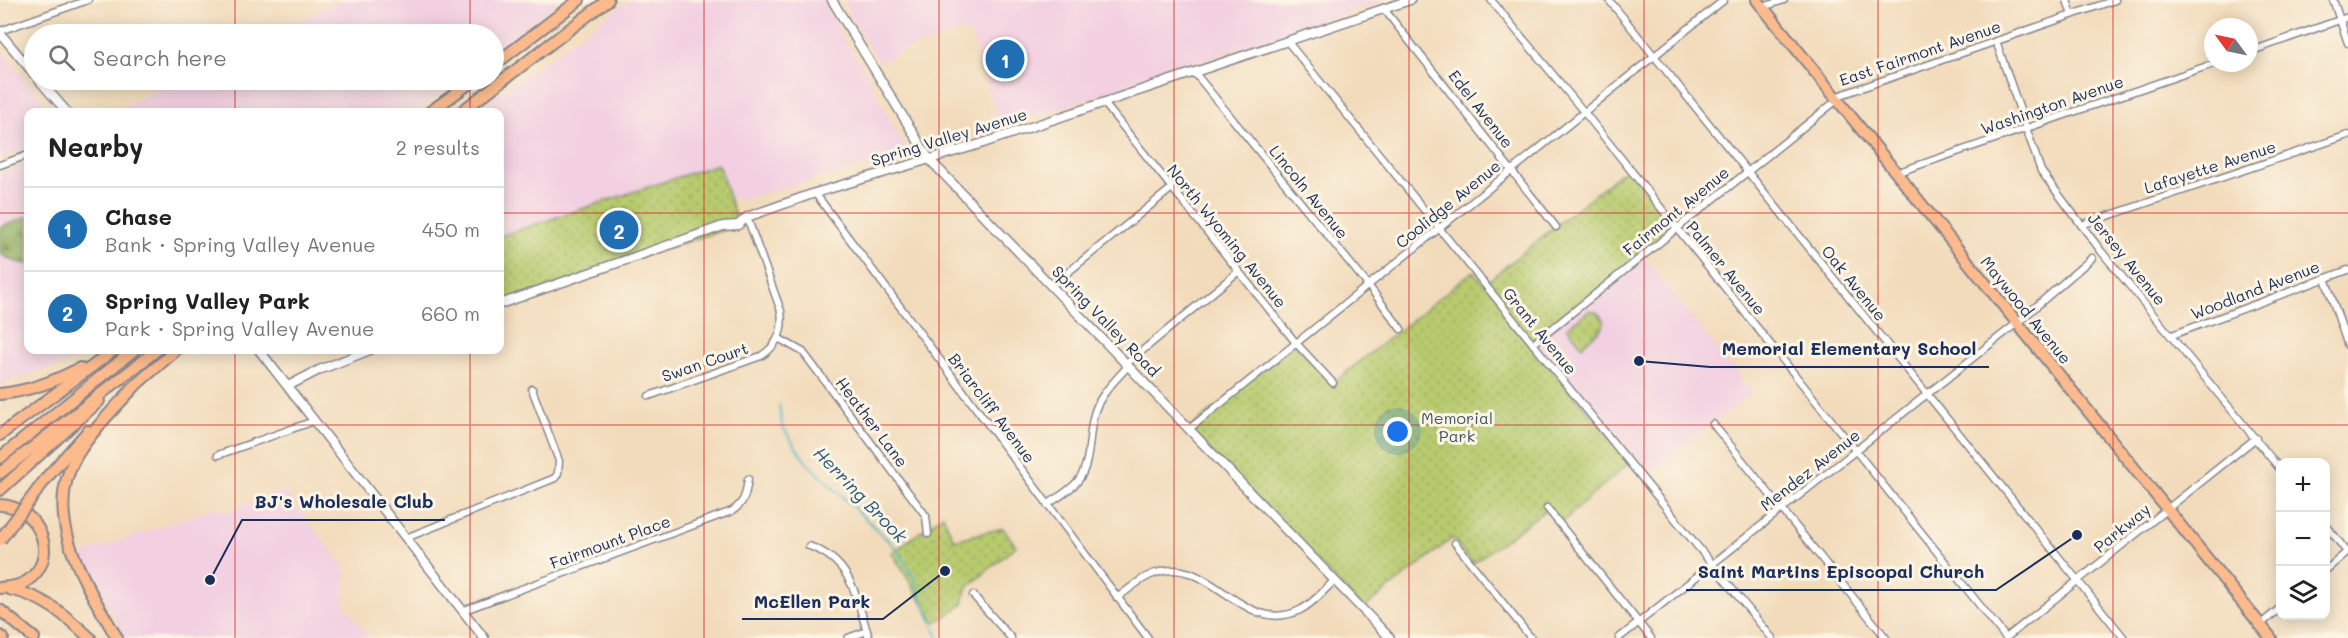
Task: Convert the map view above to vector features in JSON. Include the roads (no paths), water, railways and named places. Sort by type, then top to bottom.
[{"type":"main road","points":[[504,57],[579,0]]},
{"type":"main road","points":[[504,79],[608,0]]},
{"type":"main road","name":"Maywood Avenue","points":[[1760,4],[2271,638]]},
{"type":"main road","points":[[436,108],[460,90]]},
{"type":"main road","points":[[466,108],[490,90]]},
{"type":"main road","points":[[0,394],[48,384],[107,354]]},
{"type":"main road","points":[[0,435],[108,354]]},
{"type":"main road","points":[[0,458],[129,354]]},
{"type":"main road","points":[[0,473],[152,354]]},
{"type":"main road","points":[[0,540],[48,476],[90,429],[171,354]]},
{"type":"main road","points":[[0,490],[129,371]]},
{"type":"main road","points":[[117,638],[71,553],[66,533],[64,501],[66,481],[78,454],[136,385]]},
{"type":"main road","points":[[0,505],[17,508],[30,517],[40,529],[44,549],[41,564],[27,581],[13,587],[0,588]]},
{"type":"main road","points":[[0,588],[41,599],[65,615],[90,638]]},
{"type":"main road","points":[[0,610],[34,638]]},
{"type":"street","points":[[24,62],[0,32],[88,0]]},
{"type":"street","name":"Spring Valley Road","points":[[832,0],[929,159],[1390,638]]},
{"type":"street","points":[[838,0],[839,13]]},
{"type":"street","name":"Spring Valley Avenue","points":[[504,303],[723,226],[738,225],[747,217],[815,193],[1104,103],[1410,0]]},
{"type":"street","name":"Palmer Avenue","points":[[1491,0],[1584,112],[2006,638]]},
{"type":"street","name":"Oak Avenue","points":[[1609,0],[2124,638]]},
{"type":"street","name":"Coolidge Avenue","points":[[1189,429],[1724,0]]},
{"type":"street","points":[[1760,4],[1784,0]]},
{"type":"street","points":[[2067,0],[2072,15]]},
{"type":"street","name":"East Fairmont Avenue","points":[[1836,98],[2115,0]]},
{"type":"street","points":[[2333,0],[2348,43]]},
{"type":"street","name":"Edel Avenue","points":[[1384,9],[1556,227]]},
{"type":"street","points":[[2258,48],[2348,17]]},
{"type":"street","name":"Grant Avenue","points":[[1287,41],[1772,638]]},
{"type":"street","name":"Jersey Avenue","points":[[1996,41],[2041,171],[2081,225],[2276,464]]},
{"type":"street","name":"Washington Avenue","points":[[1896,173],[2204,67]]},
{"type":"street","name":"Lincoln Avenue","points":[[1194,72],[1368,285],[1401,329]]},
{"type":"street","points":[[48,90],[64,108]]},
{"type":"street","name":"Fairmont Avenue","points":[[1533,344],[1836,98]]},
{"type":"street","name":"North Wyoming Avenue","points":[[1104,103],[1296,343],[1333,383]]},
{"type":"street","name":"Lafayette Avenue","points":[[2081,225],[2348,135]]},
{"type":"street","points":[[0,165],[24,156]]},
{"type":"street","points":[[1051,286],[1172,188]]},
{"type":"street","name":"Briarcliff Avenue","points":[[815,193],[1148,638]]},
{"type":"street","points":[[747,217],[781,311],[782,320],[778,338]]},
{"type":"street","name":"Mendez Avenue","points":[[1619,638],[2017,323],[2092,258]]},
{"type":"street","name":"Woodland Avenue","points":[[2172,335],[2348,270]]},
{"type":"street","points":[[1047,505],[1070,489],[1083,472],[1088,458],[1095,410],[1101,397],[1127,365],[1239,272]]},
{"type":"street","points":[[2325,278],[2348,346]]},
{"type":"street","name":"Swan Court","points":[[649,396],[761,356],[768,352],[778,338]]},
{"type":"street","name":"Heather Lane","points":[[778,338],[803,352],[926,516],[928,534]]},
{"type":"street","points":[[262,354],[484,638]]},
{"type":"street","points":[[288,386],[331,364],[358,354]]},
{"type":"street","points":[[406,538],[555,478],[559,461],[532,389]]},
{"type":"street","points":[[218,455],[314,421]]},
{"type":"street","points":[[1713,424],[1886,638]]},
{"type":"street","name":"Parkway","points":[[2006,638],[2256,438]]},
{"type":"street","name":"Fairmount Place","points":[[462,611],[732,511],[746,496],[748,479]]},
{"type":"street","points":[[1547,508],[1652,638]]},
{"type":"street","points":[[2330,531],[2348,552],[2330,566]]},
{"type":"street","points":[[1455,543],[1531,638]]},
{"type":"street","points":[[809,546],[824,551],[845,571],[850,580],[868,635],[848,638]]},
{"type":"street","points":[[1117,598],[1147,576],[1156,572],[1176,570],[1196,575],[1257,613],[1278,616],[1301,610],[1335,580]]},
{"type":"street","points":[[973,595],[1011,638]]},
{"type":"street","points":[[2260,625],[2276,611]]},
{"type":"waterway","name":"Herring Brook","points":[[779,405],[782,426],[806,462],[897,549],[913,576],[938,638]]},
{"type":"place","name":"Chase","points":[[1005,59]]},
{"type":"place","name":"Spring Valley Park","points":[[619,230]]},
{"type":"place","name":"Memorial Elementary School","points":[[1639,361]]},
{"type":"place","name":"Saint Martins Episcopal Church","points":[[2077,535]]},
{"type":"place","name":"McEllen Park","points":[[945,571]]},
{"type":"place","name":"BJ's Wholesale Club","points":[[210,580]]},
{"type":"park label","name":"Memorial Park","points":[[1457,427]]}]
